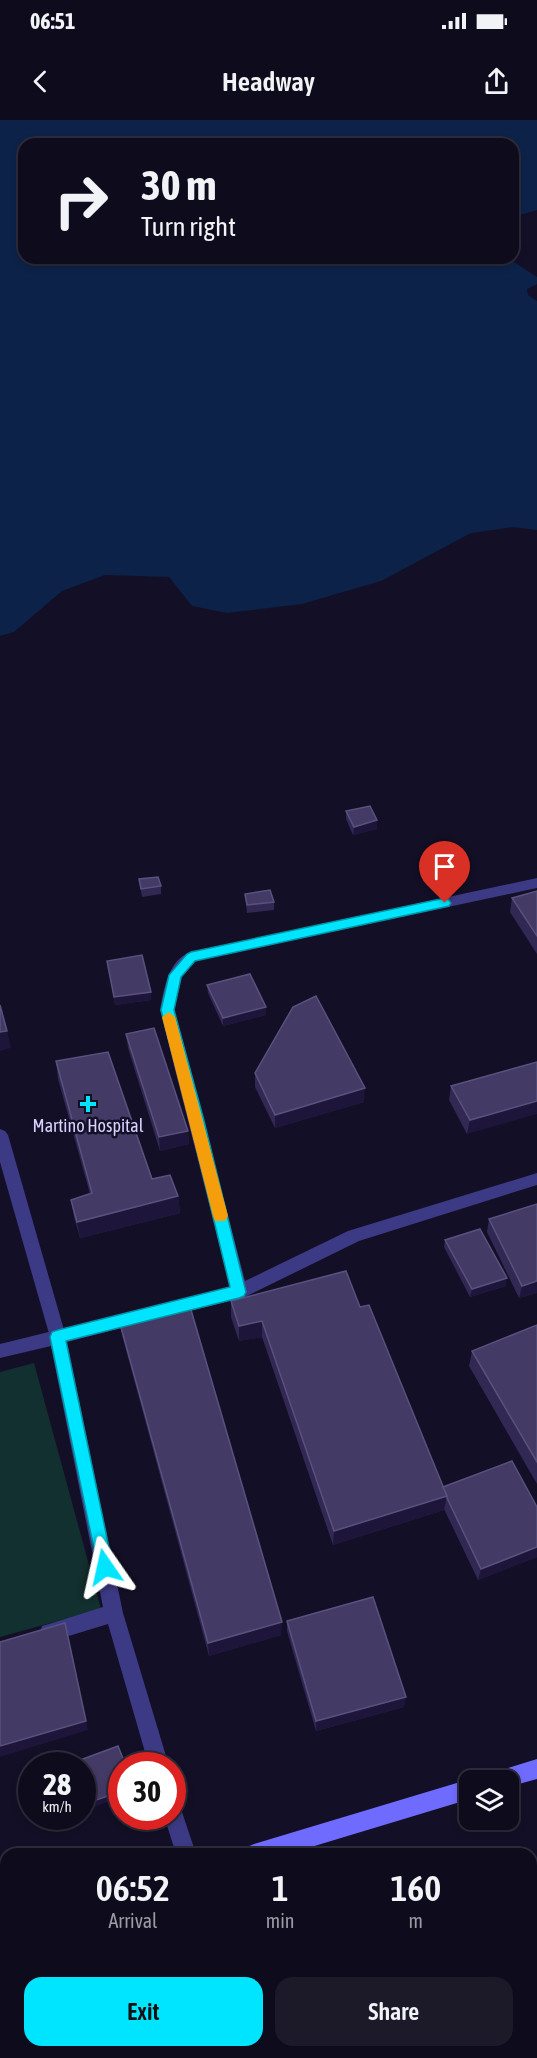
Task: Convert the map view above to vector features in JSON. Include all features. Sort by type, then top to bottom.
[{"type":"main road","points":[[519,1774],[537,1769]]},
{"type":"main road","points":[[274,1848],[459,1792]]},
{"type":"street","points":[[239,1292],[167,1010],[175,975],[191,957],[537,883]]},
{"type":"street","points":[[0,1135],[58,1337],[114,1613],[155,1752]]},
{"type":"street","points":[[0,1351],[239,1292],[354,1236],[537,1179]]},
{"type":"street","points":[[34,1637],[114,1613]]},
{"type":"street","points":[[178,1830],[184,1848]]},
{"type":"green space","points":[[34,1363],[101,1609],[0,1637],[0,1372]]},
{"type":"water","points":[[0,120],[537,120],[537,210],[519,215],[519,138],[18,138],[18,264],[517,264],[537,277],[537,284],[527,289],[528,295],[537,301],[537,530],[513,527],[471,533],[381,581],[302,604],[227,613],[192,606],[169,577],[105,575],[62,591],[14,632],[0,636]]},
{"type":"building","points":[[370,806],[377,820],[354,827],[346,811]]},
{"type":"building","points":[[158,877],[161,886],[141,889],[139,879]]},
{"type":"building","points":[[270,890],[274,902],[247,905],[245,894]]},
{"type":"building","points":[[537,891],[537,936],[512,898]]},
{"type":"building","points":[[142,955],[151,992],[114,997],[107,961]]},
{"type":"building","points":[[250,974],[266,1007],[223,1018],[207,985]]},
{"type":"building","points":[[316,996],[365,1088],[275,1115],[255,1073],[293,1007]]},
{"type":"building","points":[[0,1005],[7,1031],[0,1032]]},
{"type":"building","points":[[154,1028],[188,1131],[159,1137],[126,1034]]},
{"type":"building","points":[[108,1052],[152,1179],[170,1175],[178,1196],[77,1222],[71,1200],[92,1193],[56,1061]]},
{"type":"building","points":[[537,1062],[537,1101],[470,1120],[451,1086]]},
{"type":"building","points":[[537,1204],[537,1281],[522,1286],[489,1219]]},
{"type":"building","points":[[480,1229],[507,1278],[472,1289],[445,1240]]},
{"type":"building","points":[[346,1271],[360,1307],[369,1305],[447,1496],[334,1531],[262,1321],[239,1326],[231,1301]]},
{"type":"building","points":[[189,1303],[282,1622],[208,1643],[119,1320]]},
{"type":"building","points":[[537,1325],[537,1462],[472,1351]]},
{"type":"building","points":[[512,1461],[537,1507],[537,1547],[481,1569],[443,1487]]},
{"type":"building","points":[[373,1597],[406,1697],[316,1721],[287,1621]]},
{"type":"building","points":[[65,1623],[86,1721],[0,1746],[0,1642]]},
{"type":"building","points":[[118,1746],[120,1752],[108,1752],[108,1796],[96,1800],[96,1754]]},
{"type":"slow traffic","points":[[169,1017],[220,1216]]},
{"type":"place","name":"Martino Hospital","points":[[88,1104]]},
{"type":"route","points":[[105,1567],[58,1337],[239,1292],[167,1010],[175,975],[191,957],[445,903]]}]
